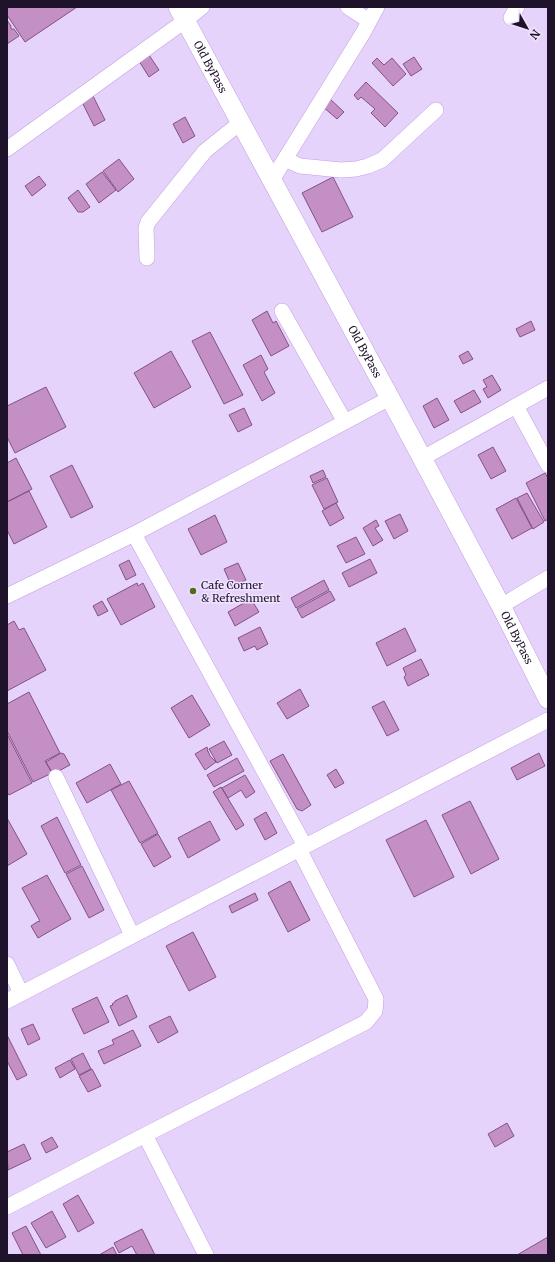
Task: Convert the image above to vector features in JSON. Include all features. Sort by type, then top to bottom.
[{"type":"main road","name":"Old ByPass","points":[[182,14],[390,398],[421,459],[501,606],[548,699]]},
{"type":"street","points":[[7,148],[182,14],[202,7]]},
{"type":"street","points":[[348,7],[369,21]]},
{"type":"street","points":[[272,180],[377,7]]},
{"type":"street","points":[[285,159],[300,166],[340,170],[356,169],[368,166],[382,160],[436,110]]},
{"type":"street","points":[[147,258],[146,228],[148,222],[205,151],[240,123]]},
{"type":"street","points":[[282,311],[345,422]]},
{"type":"street","points":[[421,459],[548,388]]},
{"type":"street","points":[[7,596],[134,534],[390,398]]},
{"type":"street","points":[[516,406],[548,465]]},
{"type":"street","points":[[7,1206],[366,1022],[375,1011],[376,999],[302,847],[134,534]]},
{"type":"street","points":[[501,606],[548,578]]},
{"type":"street","points":[[7,1001],[548,720]]},
{"type":"street","points":[[56,777],[132,935]]},
{"type":"street","points":[[7,964],[21,993]]},
{"type":"street","points":[[145,1135],[206,1255]]},
{"type":"building","points":[[7,7],[77,7],[25,42],[7,15]]},
{"type":"building","points":[[7,20],[11,26],[11,29],[14,29],[19,36],[7,44]]},
{"type":"building","points":[[149,55],[159,70],[149,77],[139,61]]},
{"type":"building","points":[[414,57],[422,69],[411,76],[403,64]]},
{"type":"building","points":[[377,58],[384,65],[392,58],[406,74],[393,86],[372,63]]},
{"type":"building","points":[[366,82],[398,113],[385,127],[371,113],[375,109],[361,97],[358,100],[354,95]]},
{"type":"building","points":[[93,96],[105,120],[94,126],[82,102]]},
{"type":"building","points":[[329,98],[344,112],[337,119],[322,106]]},
{"type":"building","points":[[185,117],[195,136],[183,143],[173,124]]},
{"type":"building","points":[[119,159],[134,179],[118,192],[103,171]]},
{"type":"building","points":[[102,172],[116,190],[99,203],[86,184]]},
{"type":"building","points":[[39,176],[46,185],[32,196],[25,186]]},
{"type":"building","points":[[333,177],[353,217],[322,232],[302,193]]},
{"type":"building","points":[[78,190],[90,207],[83,212],[78,212],[68,198]]},
{"type":"building","points":[[267,311],[273,323],[276,321],[289,346],[271,356],[252,320]]},
{"type":"building","points":[[531,321],[535,330],[520,337],[516,329]]},
{"type":"building","points":[[210,332],[243,395],[224,404],[192,341]]},
{"type":"building","points":[[171,351],[191,387],[154,408],[134,373]]},
{"type":"building","points":[[468,351],[473,359],[463,364],[459,356]]},
{"type":"building","points":[[261,355],[268,369],[264,372],[275,393],[262,401],[243,365]]},
{"type":"building","points":[[492,375],[501,390],[488,398],[483,389],[487,387],[483,380]]},
{"type":"building","points":[[46,387],[66,427],[15,453],[7,437],[7,406]]},
{"type":"building","points":[[474,390],[481,402],[461,413],[454,401]]},
{"type":"building","points":[[437,398],[449,420],[434,428],[423,406]]},
{"type":"building","points":[[244,408],[252,425],[238,432],[229,415]]},
{"type":"building","points":[[493,447],[506,471],[491,479],[478,455]]},
{"type":"building","points":[[16,458],[32,489],[7,502],[7,463]]},
{"type":"building","points":[[72,465],[93,507],[71,518],[50,476]]},
{"type":"building","points":[[323,470],[326,477],[313,483],[310,476]]},
{"type":"building","points":[[545,473],[548,478],[548,519],[545,521],[526,483]]},
{"type":"building","points":[[327,478],[338,502],[324,509],[312,485]]},
{"type":"building","points":[[29,491],[47,527],[14,544],[7,530],[7,502]]},
{"type":"building","points":[[527,493],[544,522],[533,529],[517,498]]},
{"type":"building","points":[[516,498],[532,528],[512,539],[496,509]]},
{"type":"building","points":[[336,503],[344,518],[330,526],[322,511]]},
{"type":"building","points":[[400,514],[408,531],[394,539],[385,521]]},
{"type":"building","points":[[215,515],[227,542],[201,555],[188,529]]},
{"type":"building","points":[[376,520],[379,526],[375,528],[383,540],[373,546],[363,528]]},
{"type":"building","points":[[356,537],[365,554],[346,563],[337,546]]},
{"type":"building","points":[[370,559],[377,573],[349,587],[342,573]]},
{"type":"building","points":[[129,560],[136,575],[126,580],[119,565]]},
{"type":"building","points":[[238,563],[246,580],[232,587],[224,569]]},
{"type":"building","points":[[324,580],[329,590],[296,608],[291,598]]},
{"type":"building","points":[[137,583],[138,586],[143,583],[155,607],[121,625],[107,599]]},
{"type":"building","points":[[330,591],[335,600],[302,618],[297,609]]},
{"type":"building","points":[[251,599],[259,612],[235,626],[228,612]]},
{"type":"building","points":[[102,601],[108,611],[98,616],[93,606]]},
{"type":"building","points":[[14,621],[19,630],[24,628],[46,670],[7,691],[7,625]]},
{"type":"building","points":[[260,627],[268,644],[257,650],[255,646],[244,651],[238,638]]},
{"type":"building","points":[[405,628],[416,651],[387,666],[376,643]]},
{"type":"building","points":[[421,659],[429,675],[408,686],[404,677],[406,675],[403,668]]},
{"type":"building","points":[[300,689],[309,706],[287,719],[277,703]]},
{"type":"building","points":[[29,692],[60,753],[45,761],[52,773],[33,782],[7,731],[7,704]]},
{"type":"building","points":[[192,695],[210,725],[189,738],[171,708]]},
{"type":"building","points":[[384,701],[399,730],[387,736],[372,707]]},
{"type":"building","points":[[7,734],[32,783],[9,795],[7,792]]},
{"type":"building","points":[[224,741],[232,755],[217,763],[209,749]]},
{"type":"building","points":[[207,747],[207,751],[210,756],[216,762],[205,770],[195,754]]},
{"type":"building","points":[[61,753],[64,754],[70,765],[53,774],[46,762]]},
{"type":"building","points":[[539,753],[545,766],[517,780],[511,768]]},
{"type":"building","points":[[283,754],[311,805],[302,811],[297,809],[270,761]]},
{"type":"building","points":[[237,758],[244,771],[214,787],[207,775]]},
{"type":"building","points":[[110,764],[121,784],[87,803],[76,783]]},
{"type":"building","points":[[336,769],[344,783],[335,788],[327,775]]},
{"type":"building","points":[[245,775],[255,792],[246,798],[241,790],[228,798],[222,788]]},
{"type":"building","points":[[129,781],[158,833],[140,843],[111,790]]},
{"type":"building","points":[[221,787],[244,825],[236,830],[213,792]]},
{"type":"building","points":[[470,801],[499,859],[471,874],[442,815]]},
{"type":"building","points":[[266,812],[277,833],[265,840],[254,819]]},
{"type":"building","points":[[57,817],[81,865],[65,873],[41,826]]},
{"type":"building","points":[[7,818],[27,854],[7,866]]},
{"type":"building","points":[[426,820],[454,877],[414,897],[386,840]]},
{"type":"building","points":[[210,821],[220,840],[188,858],[178,838]]},
{"type":"building","points":[[158,834],[171,857],[154,867],[141,844]]},
{"type":"building","points":[[82,866],[104,910],[89,918],[66,874]]},
{"type":"building","points":[[47,875],[71,919],[38,938],[31,926],[40,921],[22,888]]},
{"type":"building","points":[[290,881],[310,920],[288,932],[268,893]]},
{"type":"building","points":[[255,893],[258,900],[232,913],[229,906]]},
{"type":"building","points":[[193,932],[216,977],[189,991],[166,946]]},
{"type":"building","points":[[127,995],[137,1017],[119,1026],[110,1006],[113,1005],[112,1004],[115,1001]]},
{"type":"building","points":[[97,997],[109,1022],[84,1034],[72,1009]]},
{"type":"building","points":[[170,1016],[178,1032],[158,1043],[149,1026]]},
{"type":"building","points":[[33,1024],[40,1039],[28,1045],[21,1029]]},
{"type":"building","points":[[133,1030],[141,1046],[104,1064],[98,1051],[114,1044],[112,1040]]},
{"type":"building","points":[[7,1035],[27,1075],[17,1080],[7,1061]]},
{"type":"building","points":[[83,1053],[91,1069],[79,1075],[71,1059]]},
{"type":"building","points":[[70,1060],[75,1069],[60,1078],[55,1068]]},
{"type":"building","points":[[92,1069],[101,1086],[88,1092],[79,1076]]},
{"type":"building","points":[[507,1123],[514,1136],[495,1147],[488,1134]]},
{"type":"building","points":[[52,1137],[58,1147],[46,1153],[41,1143]]},
{"type":"building","points":[[24,1144],[31,1159],[8,1170],[7,1152]]},
{"type":"building","points":[[78,1195],[94,1223],[78,1232],[63,1204]]},
{"type":"building","points":[[52,1211],[66,1237],[46,1248],[31,1223]]},
{"type":"building","points":[[26,1226],[41,1255],[23,1255],[12,1233]]},
{"type":"building","points":[[142,1229],[155,1255],[137,1255],[132,1246],[119,1253],[114,1243]]},
{"type":"building","points":[[548,1237],[548,1255],[517,1255]]},
{"type":"building","points":[[113,1247],[117,1255],[99,1255]]},
{"type":"place","name":"Cafe Corner & Refreshment","points":[[193,591]]}]
